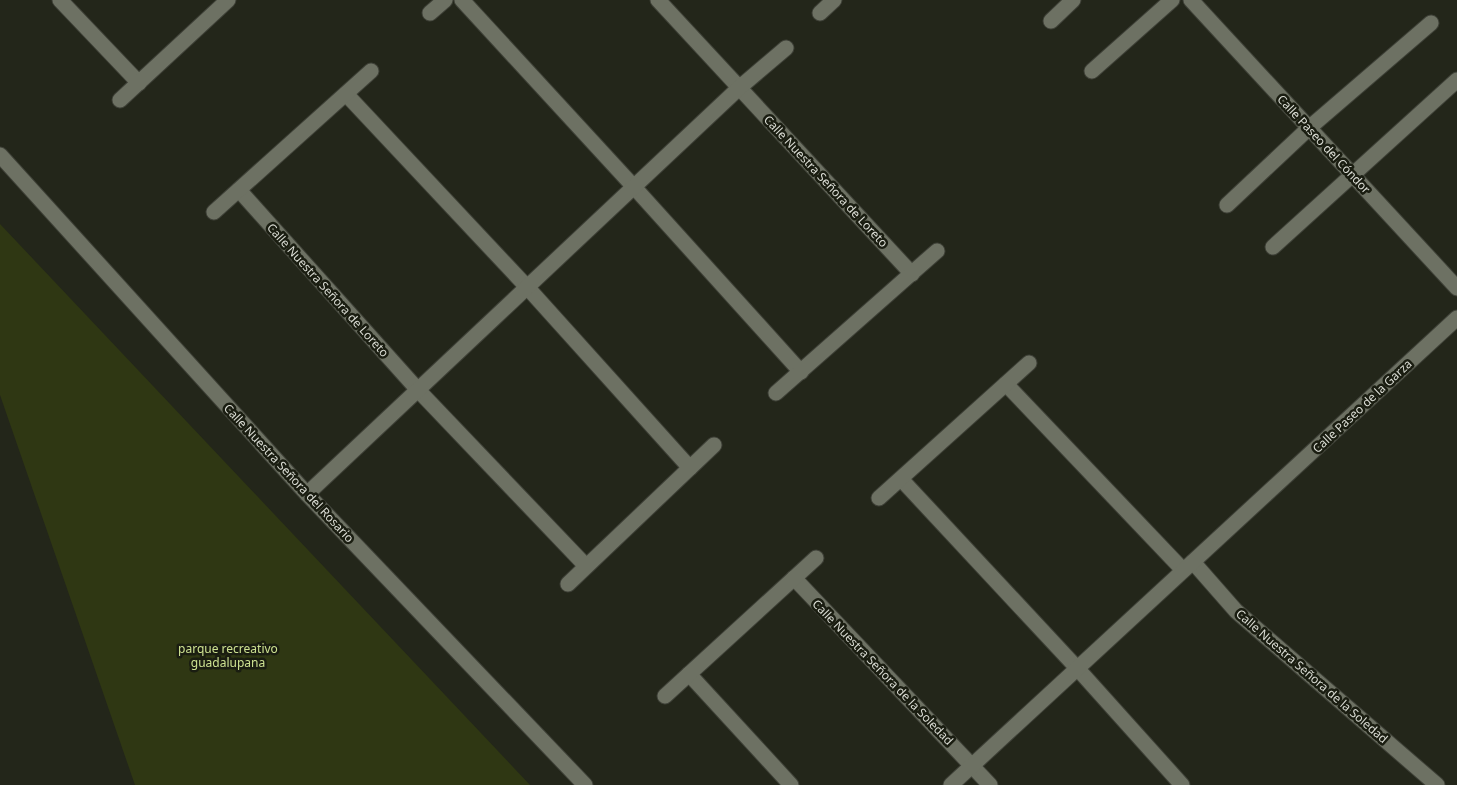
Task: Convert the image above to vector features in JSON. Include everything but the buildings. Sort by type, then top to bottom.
[{"type":"street","points":[[60,0],[139,82]]},
{"type":"street","points":[[120,100],[228,0]]},
{"type":"street","points":[[430,13],[445,0]]},
{"type":"street","points":[[462,0],[801,372]]},
{"type":"street","name":"Calle Nuestra Señora de Loreto","points":[[658,0],[912,274]]},
{"type":"street","points":[[820,13],[834,0]]},
{"type":"street","points":[[1051,22],[1074,0]]},
{"type":"street","points":[[1092,71],[1172,0]]},
{"type":"street","name":"Calle Paseo del Cóndor","points":[[1191,0],[1457,288]]},
{"type":"street","points":[[1226,205],[1309,128],[1431,23]]},
{"type":"street","points":[[306,494],[739,88],[786,48]]},
{"type":"street","points":[[214,212],[371,71]]},
{"type":"street","points":[[1272,247],[1457,80]]},
{"type":"street","points":[[346,94],[527,287],[690,468]]},
{"type":"street","name":"Calle Nuestra Señora del Rosario","points":[[0,155],[306,494],[585,785]]},
{"type":"street","name":"Calle Nuestra Señora de Loreto","points":[[238,190],[418,390],[586,566]]},
{"type":"street","points":[[776,393],[937,251]]},
{"type":"street","name":"Calle Paseo de la Garza","points":[[1188,566],[1457,318]]},
{"type":"street","points":[[879,498],[1029,364]]},
{"type":"street","name":"Calle Nuestra Señora de la Soledad","points":[[1006,384],[1188,566],[1236,611],[1437,785]]},
{"type":"street","points":[[568,584],[714,445]]},
{"type":"street","points":[[901,479],[1077,668],[1182,785]]},
{"type":"street","points":[[665,696],[816,558]]},
{"type":"street","points":[[951,785],[1188,566]]},
{"type":"street","name":"Calle Nuestra Señora de la Soledad","points":[[794,578],[990,785]]},
{"type":"street","points":[[689,674],[791,785]]},
{"type":"green space","name":"parque recreativo guadalupana","points":[[0,224],[530,785],[135,785],[0,395]]}]
